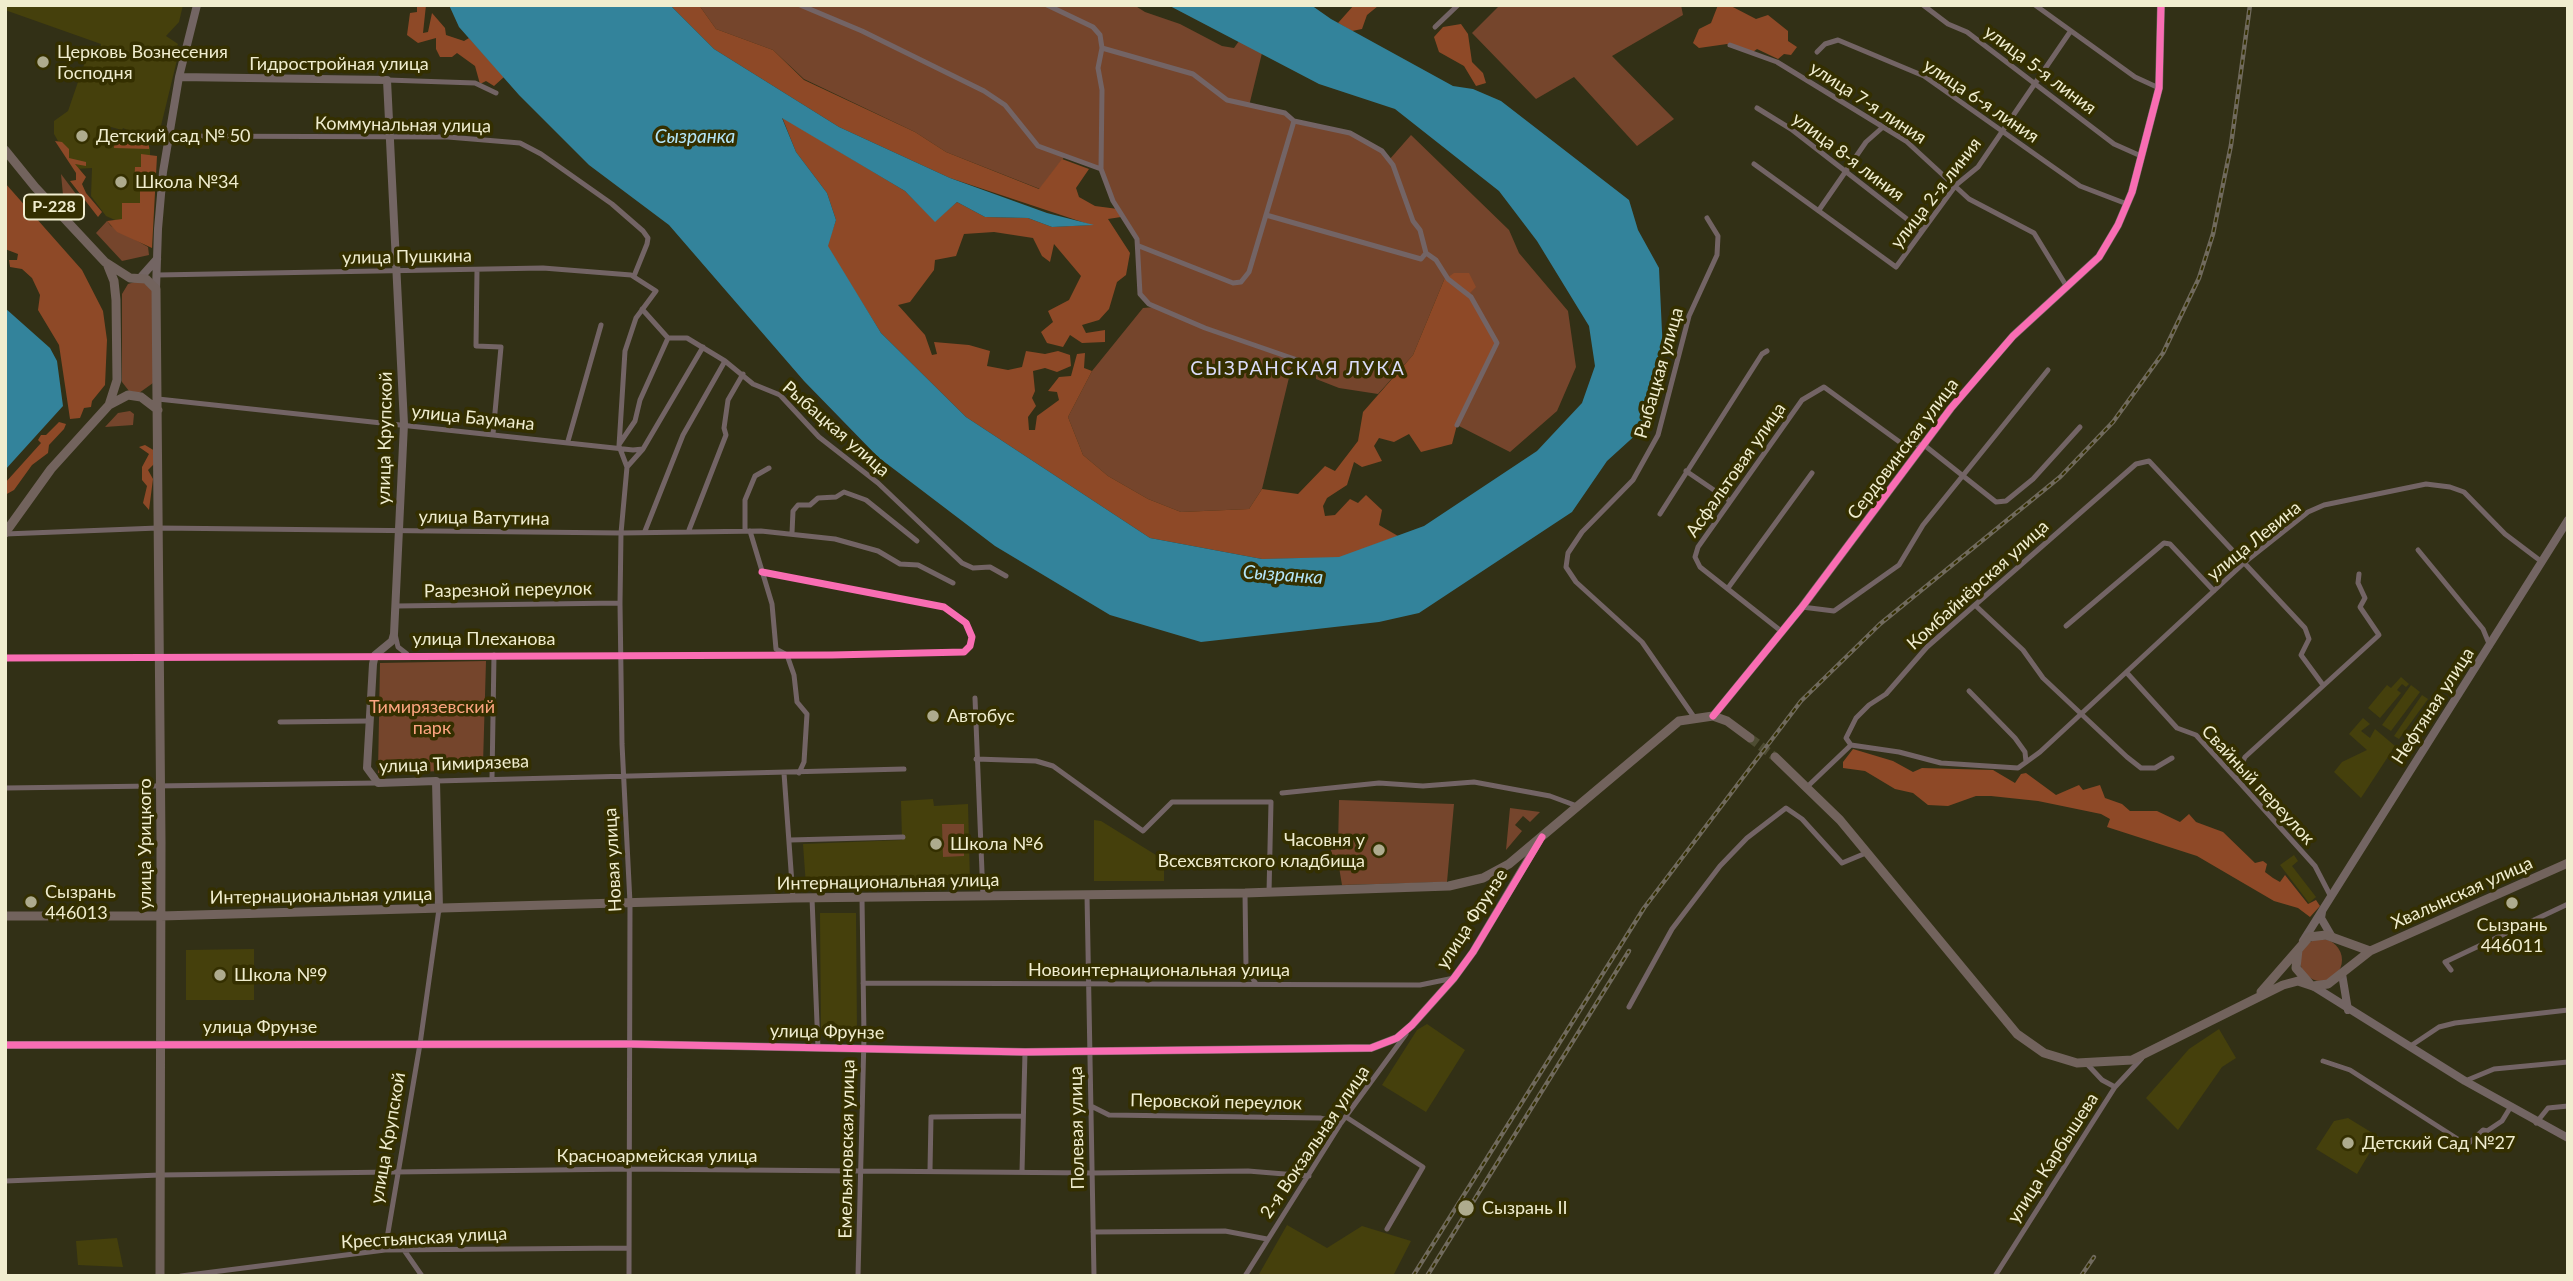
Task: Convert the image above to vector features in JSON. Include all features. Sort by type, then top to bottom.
[{"type":"main road","name":"Р-228","points":[[5,150],[105,262],[114,281],[116,300]]},
{"type":"main road","points":[[105,262],[130,278],[141,277],[156,289],[158,379],[149,392],[141,397]]},
{"type":"main road","points":[[109,405],[117,380],[116,300],[130,278]]},
{"type":"main road","name":"улица Урицкого","points":[[158,379],[160,1276]]},
{"type":"main road","points":[[117,380],[128,396]]},
{"type":"main road","points":[[5,533],[51,469],[109,405],[128,396],[141,397],[159,412]]},
{"type":"main road","points":[[1713,716],[1727,721],[1750,738]]},
{"type":"main road","name":"Интернациональная улица","points":[[5,916],[161,916],[793,898],[1245,893],[1450,886],[1483,878],[1508,864],[1679,721],[1713,716]]},
{"type":"main road","points":[[1775,757],[1808,786],[2017,1034],[2044,1053],[2061,1060],[2087,1064],[2132,1060],[2260,994],[2293,982],[2328,984],[2343,972],[2341,947]]},
{"type":"main road","name":"Хвалынская улица","points":[[2343,972],[2370,951],[2568,863]]},
{"type":"main road","points":[[2260,994],[2302,943],[2320,934],[2341,947],[2370,951]]},
{"type":"main road","points":[[2302,943],[2295,960],[2296,968],[2312,985]]},
{"type":"street","points":[[156,289],[158,219],[169,136],[179,77],[197,5]]},
{"type":"street","points":[[800,5],[862,31],[984,91],[1005,105],[1038,146],[1101,169]]},
{"type":"street","points":[[1047,5],[1093,27],[1100,35],[1102,48],[1098,68],[1102,90],[1101,169],[1113,201],[1126,219],[1139,246],[1140,294],[1147,302],[1205,328],[1306,363]]},
{"type":"street","points":[[1435,27],[1458,5]]},
{"type":"street","name":"улица 5-я линия","points":[[1923,5],[1948,24],[1967,32],[2113,144],[2141,156]]},
{"type":"street","points":[[2035,5],[2135,77],[2158,88]]},
{"type":"street","name":"Сердовинская улица","points":[[1713,716],[1802,607],[1951,408],[2013,336],[2099,257],[2119,225],[2127,204],[2158,88],[2161,5]]},
{"type":"street","name":"улица 2-я линия","points":[[1819,210],[1896,267],[1956,185],[1978,167],[2070,32]]},
{"type":"street","name":"улица 6-я линия","points":[[1817,51],[1825,44],[1839,40],[1924,76],[2080,186],[2127,204]]},
{"type":"street","name":"улица 7-я линия","points":[[1730,45],[1777,62],[1906,141],[1969,199],[2034,233],[2067,287]]},
{"type":"street","points":[[1102,48],[1193,74],[1227,100],[1285,113],[1294,121],[1350,133],[1382,152],[1393,165],[1413,221],[1420,230],[1426,253],[1436,260],[1448,279],[1471,297],[1497,343],[1457,425]]},
{"type":"street","name":"Гидростройная улица","points":[[179,77],[475,83],[496,93]]},
{"type":"street","name":"улица Крупской","points":[[387,80],[404,425],[394,634]]},
{"type":"street","name":"улица 8-я линия","points":[[1757,108],[1791,129],[1921,230]]},
{"type":"street","points":[[1139,246],[1233,284],[1241,282],[1249,272],[1294,121]]},
{"type":"street","points":[[1754,163],[1819,210],[1866,142],[1883,127]]},
{"type":"street","name":"Коммунальная улица","points":[[169,136],[224,139],[389,136],[466,138],[520,143],[612,204],[643,231],[648,238],[647,244],[634,276]]},
{"type":"street","points":[[1266,215],[1421,259],[1426,253]]},
{"type":"street","name":"Рыбацкая улица","points":[[1694,717],[1642,642],[1576,582],[1566,567],[1568,553],[1583,532],[1633,480],[1658,435],[1689,316],[1717,255],[1718,236],[1707,218]]},
{"type":"street","points":[[141,277],[157,259]]},
{"type":"street","name":"улица Пушкина","points":[[157,275],[577,269],[634,276],[654,287],[656,291],[642,309]]},
{"type":"street","points":[[477,270],[476,346],[501,347],[493,434]]},
{"type":"street","points":[[642,309],[668,338],[635,421],[619,446],[625,351],[629,332],[642,309]]},
{"type":"street","points":[[568,441],[601,325]]},
{"type":"street","name":"Рыбацкая улица","points":[[668,338],[687,338],[725,361],[753,384],[780,394],[820,437],[878,483],[962,562],[973,568],[990,567],[1006,576]]},
{"type":"street","points":[[627,467],[643,449],[702,347]]},
{"type":"street","points":[[1660,514],[1762,354],[1767,351]]},
{"type":"street","points":[[645,531],[682,435],[725,361]]},
{"type":"street","points":[[1802,607],[1835,611],[1899,565],[1923,525],[2048,370]]},
{"type":"street","points":[[689,530],[726,435],[724,428],[728,400],[743,374]]},
{"type":"street","name":"Асфальтовая улица","points":[[1728,588],[1700,567],[1695,557],[1698,547],[1802,400],[1824,387],[1901,443],[1924,445]]},
{"type":"street","name":"улица Баумана","points":[[158,398],[643,449]]},
{"type":"street","points":[[1924,445],[1996,502],[2006,501],[2033,479],[2080,427]]},
{"type":"street","name":"Новая улица","points":[[619,446],[627,467],[621,533],[620,603],[623,775],[630,903],[629,1276]]},
{"type":"street","name":"Комбайнёрская улица","points":[[1851,745],[1846,738],[1856,718],[1886,694],[1922,652],[2136,464],[2149,461],[2245,562]]},
{"type":"street","points":[[769,468],[755,476],[745,500],[743,516],[772,604],[775,649],[787,655],[797,702],[807,714],[804,762],[799,773]]},
{"type":"street","points":[[1686,471],[1730,501]]},
{"type":"street","points":[[1781,631],[1728,588],[1812,473]]},
{"type":"street","name":"улица Левина","points":[[1851,745],[1899,752],[1941,764],[2018,768],[2127,673],[2245,562],[2308,512],[2324,505],[2426,484],[2464,492],[2505,534],[2543,563]]},
{"type":"street","points":[[792,533],[793,511],[798,505],[810,505],[818,498],[836,497],[844,492],[866,500],[917,541]]},
{"type":"street","name":"Нефтяная улица","points":[[2302,943],[2568,520]]},
{"type":"street","name":"улица Ватутина","points":[[5,533],[158,528],[621,533],[689,530],[792,533],[835,538],[878,551],[900,564],[918,565],[953,583]]},
{"type":"street","points":[[2066,626],[2164,543],[2170,544],[2214,591]]},
{"type":"street","points":[[2418,551],[2483,629],[2490,646]]},
{"type":"street","points":[[2245,562],[2305,628],[2309,639],[2301,655],[2323,685]]},
{"type":"street","name":"улица Плеханова","points":[[5,657],[964,652],[972,638],[966,623],[944,607],[762,572]]},
{"type":"street","points":[[2241,784],[2238,772],[2245,757],[2379,635],[2360,607],[2365,598],[2358,583],[2359,574]]},
{"type":"street","name":"Разрезной переулок","points":[[396,606],[620,603]]},
{"type":"street","points":[[1976,606],[2023,650],[2043,678],[2141,768],[2155,768],[2172,758]]},
{"type":"street","points":[[378,783],[367,768],[375,655],[392,641],[394,634]]},
{"type":"street","points":[[394,634],[398,647],[410,655]]},
{"type":"street","points":[[492,778],[494,655]]},
{"type":"street","name":"Свайный переулок","points":[[2127,673],[2178,728],[2196,735],[2241,784],[2315,866],[2330,895]]},
{"type":"street","points":[[1969,691],[2015,738],[2025,752],[2026,762]]},
{"type":"street","points":[[975,698],[983,897]]},
{"type":"street","points":[[280,722],[369,721]]},
{"type":"street","points":[[1808,786],[1851,745]]},
{"type":"street","points":[[976,759],[1036,761],[1053,766],[1143,831],[1172,802],[1271,802],[1269,892]]},
{"type":"street","name":"улица Тимирязева","points":[[5,788],[378,783],[904,769]]},
{"type":"street","points":[[785,773],[793,898]]},
{"type":"street","name":"улица Крупской","points":[[385,1250],[420,1044],[439,909],[436,781]]},
{"type":"street","points":[[1282,793],[1379,783],[1423,786],[1474,782],[1550,796],[1577,806]]},
{"type":"street","points":[[1629,1007],[1672,929],[1720,866],[1747,838],[1786,808],[1802,819],[1842,863],[1866,853]]},
{"type":"street","name":"улица Фрунзе","points":[[5,1045],[631,1044],[1025,1052],[1371,1048],[1396,1038],[1412,1026],[1454,978],[1542,836]]},
{"type":"street","points":[[790,840],[903,837]]},
{"type":"street","points":[[1508,864],[1517,868],[1520,874]]},
{"type":"street","points":[[1245,893],[1246,967],[1256,984]]},
{"type":"street","name":"Полевая улица","points":[[1087,895],[1094,1276]]},
{"type":"street","name":"Емельяновская улица","points":[[858,1276],[863,1048],[862,897]]},
{"type":"street","name":"Емельяновская улица","points":[[812,898],[818,1048]]},
{"type":"street","points":[[2451,970],[2445,962],[2568,904]]},
{"type":"street","points":[[2323,909],[2321,918],[2341,947]]},
{"type":"street","points":[[2343,972],[2348,1010]]},
{"type":"street","name":"Новоинтернациональная улица","points":[[863,983],[1420,985],[1454,978]]},
{"type":"street","points":[[2312,985],[2465,1082],[2535,1123],[2568,1138]]},
{"type":"street","points":[[2409,1047],[2439,1027],[2455,1023],[2568,1010]]},
{"type":"street","name":"2-я Вокзальная улица","points":[[1245,1276],[1344,1120],[1412,1026]]},
{"type":"street","points":[[1022,1172],[1025,1052]]},
{"type":"street","points":[[2115,1087],[2147,1054]]},
{"type":"street","points":[[2323,1061],[2350,1070],[2467,1145],[2483,1130],[2487,1131],[2502,1121],[2510,1108]]},
{"type":"street","points":[[2465,1082],[2494,1069],[2568,1062]]},
{"type":"street","name":"улица Карбышева","points":[[1995,1276],[2115,1087],[2102,1080],[2087,1064]]},
{"type":"street","name":"Перовской переулок","points":[[1091,1106],[1109,1115],[1344,1120]]},
{"type":"street","points":[[2535,1123],[2548,1108],[2568,1106]]},
{"type":"street","points":[[930,1170],[931,1117],[1023,1116]]},
{"type":"street","points":[[1344,1120],[1423,1167],[1387,1229]]},
{"type":"street","name":"Красноармейская улица","points":[[5,1181],[160,1175],[630,1169],[1092,1173],[1248,1171],[1310,1176]]},
{"type":"street","points":[[1093,1232],[1225,1231],[1267,1239]]},
{"type":"street","name":"Крестьянская улица","points":[[181,1276],[385,1250],[629,1248]]},
{"type":"street","points":[[404,1250],[422,1276]]},
{"type":"shaded area","points":[[5,5],[183,5],[179,22],[166,36],[178,44],[173,56],[177,60],[159,134],[151,141],[123,128],[111,127],[107,145],[150,147],[150,218],[115,220],[106,216],[91,196],[92,168],[74,169],[54,134],[54,121],[68,111],[88,53],[98,56],[101,44],[5,10]]},
{"type":"shaded area","points":[[417,5],[426,5],[423,33],[428,32],[432,13],[445,28],[446,35],[464,41],[469,38],[504,77],[494,86],[486,81],[480,84],[475,66],[457,53],[452,57],[440,57],[436,49],[436,38],[418,43],[407,35],[410,13],[417,12]]},
{"type":"shaded area","points":[[670,5],[699,5],[716,29],[773,50],[804,80],[915,132],[946,152],[1039,189],[1062,159],[1089,169],[1076,188],[1079,197],[1095,206],[1118,209],[1121,217],[1108,219],[1130,253],[1126,275],[1117,282],[1109,309],[1099,320],[1082,325],[1086,333],[1105,330],[1105,342],[1082,343],[1070,335],[1063,347],[1047,343],[1041,332],[1053,322],[1048,311],[1069,300],[1081,276],[1054,244],[1050,262],[1042,256],[1033,238],[994,232],[964,234],[956,256],[935,260],[934,270],[910,302],[898,305],[925,335],[932,355],[937,354],[934,342],[969,345],[990,351],[987,366],[1008,370],[1022,367],[1026,351],[1045,354],[1058,351],[1070,355],[1071,366],[1057,372],[1045,368],[1033,371],[1035,391],[1032,398],[1036,406],[1028,417],[1029,430],[1035,430],[1037,416],[1059,400],[1057,392],[1048,391],[1059,377],[1071,376],[1077,354],[1085,353],[1084,368],[1092,371],[1068,417],[1083,455],[1108,476],[1148,499],[1181,512],[1249,509],[1262,489],[1298,494],[1325,466],[1335,471],[1358,441],[1363,412],[1413,355],[1444,280],[1454,273],[1469,273],[1476,287],[1468,295],[1497,343],[1457,425],[1452,444],[1421,452],[1409,434],[1394,442],[1379,438],[1374,446],[1382,461],[1362,467],[1354,462],[1347,485],[1327,498],[1323,506],[1325,516],[1335,515],[1350,499],[1358,503],[1366,495],[1382,510],[1379,525],[1398,536],[1339,558],[1262,559],[1150,538],[966,417],[881,333],[827,246],[836,220],[827,193],[796,152],[782,117],[905,191],[935,221],[957,202],[985,217],[1028,218],[1052,227],[1091,225],[950,178],[839,127],[714,49]]},
{"type":"shaded area","points":[[1354,5],[1378,6],[1367,15],[1362,29],[1352,31],[1338,23]]},
{"type":"shaded area","points":[[1718,5],[1729,5],[1756,19],[1768,15],[1788,31],[1788,41],[1797,47],[1791,55],[1784,54],[1778,59],[1757,49],[1753,52],[1727,44],[1699,48],[1693,43],[1699,29],[1711,23]]},
{"type":"shaded area","points":[[1461,24],[1468,34],[1472,62],[1483,73],[1486,83],[1476,86],[1464,66],[1439,52],[1434,37],[1443,27]]},
{"type":"shaded area","points":[[115,130],[125,130],[149,141],[149,149],[114,148]]},
{"type":"shaded area","points":[[55,141],[62,142],[69,149],[69,158],[86,162],[86,166],[75,164],[86,177],[82,184],[86,193],[102,212],[98,217],[70,181],[76,180],[76,173]]},
{"type":"shaded area","points":[[141,154],[157,156],[152,248],[117,232],[107,221],[122,219],[122,203],[140,203],[140,189],[134,188],[135,167],[141,167]]},
{"type":"shaded area","points":[[5,183],[82,270],[103,311],[107,340],[105,385],[92,401],[91,407],[84,408],[80,418],[70,419],[59,345],[38,310],[40,295],[32,278],[22,269],[10,267],[9,260],[17,260],[18,254],[5,249]]},
{"type":"shaded area","points":[[59,422],[66,424],[49,445],[48,453],[32,465],[14,490],[5,495],[5,483],[41,443],[38,440],[41,435],[46,435]]},
{"type":"shaded area","points":[[145,445],[155,451],[156,462],[148,470],[153,479],[149,510],[143,503],[147,486],[142,480],[142,467],[149,454],[139,447]]},
{"type":"shaded area","points":[[2401,677],[2409,684],[2406,687],[2402,684],[2397,690],[2401,693],[2380,718],[2368,708],[2387,685],[2391,688]]},
{"type":"shaded area","points":[[2411,685],[2420,692],[2391,731],[2382,725]]},
{"type":"shaded area","points":[[2422,695],[2428,699],[2399,739],[2394,736]]},
{"type":"shaded area","points":[[2363,718],[2370,724],[2361,731],[2370,738],[2375,729],[2395,746],[2361,798],[2334,772],[2342,762],[2367,750],[2349,734]]},
{"type":"shaded area","points":[[1853,749],[1893,761],[1913,772],[1922,768],[1993,770],[2015,783],[2021,774],[2026,773],[2056,795],[2079,785],[2083,790],[2100,785],[2105,798],[2122,804],[2130,811],[2157,811],[2180,822],[2189,814],[2196,822],[2223,832],[2255,863],[2263,861],[2267,864],[2265,872],[2273,878],[2280,882],[2285,875],[2308,904],[2316,900],[2320,906],[2310,917],[2298,908],[2274,901],[2197,856],[2107,827],[2110,819],[2101,814],[2038,801],[1991,796],[1976,796],[1948,806],[1928,805],[1913,793],[1895,789],[1865,771],[1843,768],[1843,762]]},
{"type":"shaded area","points":[[933,799],[934,806],[968,804],[970,882],[806,886],[803,844],[902,840],[901,801]]},
{"type":"shaded area","points":[[1094,820],[1101,821],[1164,860],[1164,881],[1094,881]]},
{"type":"shaded area","points":[[2294,855],[2298,861],[2292,866],[2316,897],[2309,903],[2280,865]]},
{"type":"shaded area","points":[[820,913],[856,913],[857,1034],[821,1034]]},
{"type":"shaded area","name":"Школа №9","points":[[254,949],[254,1000],[186,1000],[186,950]]},
{"type":"shaded area","points":[[1427,1024],[1465,1050],[1426,1112],[1382,1085],[1417,1030]]},
{"type":"shaded area","points":[[2219,1029],[2236,1058],[2222,1067],[2178,1130],[2146,1098],[2189,1049]]},
{"type":"shaded area","name":"Детский Сад №27","points":[[2348,1118],[2379,1137],[2357,1174],[2316,1149],[2334,1121]]},
{"type":"shaded area","points":[[1287,1225],[1327,1248],[1362,1226],[1411,1241],[1393,1276],[1258,1276]]},
{"type":"shaded area","points":[[117,1238],[123,1267],[78,1265],[76,1241]]},
{"type":"green space","points":[[699,5],[1134,5],[1145,12],[1180,24],[1222,46],[1234,48],[1239,41],[1262,53],[1249,106],[1285,113],[1294,121],[1350,133],[1382,151],[1389,160],[1411,135],[1509,230],[1519,253],[1568,311],[1576,367],[1557,411],[1510,452],[1457,425],[1444,280],[1413,355],[1378,394],[1339,388],[1316,379],[1316,365],[1294,357],[1262,489],[1249,509],[1181,512],[1148,499],[1108,476],[1083,455],[1068,417],[1092,371],[1143,308],[1155,307],[1140,294],[1138,243],[1113,201],[1101,169],[1065,156],[1040,189],[946,152],[915,132],[804,79],[773,50],[716,29]]},
{"type":"green space","points":[[1500,5],[1681,5],[1683,15],[1612,56],[1674,119],[1637,146],[1574,77],[1536,99],[1472,33]]},
{"type":"green space","points":[[61,174],[82,202],[76,207],[63,195]]},
{"type":"green space","points":[[107,221],[148,247],[149,255],[122,261],[96,233]]},
{"type":"green space","points":[[141,280],[153,291],[153,383],[139,393],[129,391],[122,382],[122,294],[128,284]]},
{"type":"green space","points":[[130,411],[134,414],[133,425],[105,427],[118,413]]},
{"type":"green space","name":"Тимирязевский парк","points":[[486,661],[483,764],[476,770],[378,773],[380,663]]},
{"type":"green space","points":[[1339,800],[1454,804],[1447,882],[1342,885],[1338,861],[1332,861],[1331,850],[1338,849]]},
{"type":"green space","points":[[1510,808],[1540,812],[1530,822],[1523,816],[1515,825],[1522,831],[1506,850]]},
{"type":"green space","points":[[942,824],[964,824],[964,856],[943,857]]},
{"type":"green space","points":[[2321,939],[2336,945],[2342,960],[2336,975],[2321,981],[2306,975],[2300,960],[2306,945]]},
{"type":"water","name":"Сызранка","points":[[449,5],[670,5],[714,49],[839,127],[950,178],[1047,213],[1094,225],[1052,227],[1028,218],[985,217],[957,202],[935,222],[905,191],[782,118],[796,152],[827,193],[836,220],[828,246],[881,333],[966,417],[1150,538],[1262,559],[1339,557],[1424,526],[1537,451],[1582,403],[1595,366],[1589,326],[1537,241],[1499,191],[1395,109],[1319,84],[1168,5],[1311,5],[1331,19],[1453,86],[1473,89],[1501,101],[1629,200],[1638,230],[1659,268],[1663,353],[1646,417],[1640,431],[1607,461],[1572,512],[1419,613],[1379,622],[1201,642],[1110,615],[995,546],[878,457],[804,381],[669,225],[589,165],[519,95],[459,27]]},
{"type":"water","points":[[5,308],[50,348],[57,361],[63,406],[5,470]]},
{"type":"tunnel","points":[[1750,738],[1775,757]]},
{"type":"railway","points":[[1413,1276],[1644,908],[1801,701],[1880,624],[2060,477],[2113,422],[2163,353],[2199,278],[2213,234],[2231,145],[2250,5]]},
{"type":"railway","points":[[1427,1276],[1629,951]]},
{"type":"railway","points":[[2081,1276],[2094,1257]]},
{"type":"cycle path","points":[[1713,716],[1802,607],[1951,408],[2013,336],[2099,257],[2118,225],[2132,192],[2159,88],[2161,5]]},
{"type":"cycle path","points":[[5,658],[832,655],[964,652],[970,646],[972,637],[966,623],[944,607],[762,572]]},
{"type":"cycle path","points":[[5,1045],[631,1044],[1025,1052],[1371,1048],[1397,1038],[1454,978],[1473,952],[1542,837]]},
{"type":"place","name":"Церковь Вознесения Господня","points":[[43,62]]},
{"type":"place","name":"Детский сад № 50","points":[[82,136]]},
{"type":"place","name":"Школа №34","points":[[121,182]]},
{"type":"place","name":"Автобус","points":[[933,716]]},
{"type":"place","name":"Школа №6","points":[[936,844]]},
{"type":"place","name":"Часовня у Всехсвятского кладбища","points":[[1379,850]]},
{"type":"place","name":"Сызрань 446013","points":[[31,902]]},
{"type":"place","name":"Сызрань 446011","points":[[2512,903]]},
{"type":"place","name":"Школа №9","points":[[220,975]]},
{"type":"place","name":"Детский Сад №27","points":[[2348,1143]]},
{"type":"place","name":"Сызрань II","points":[[1466,1208]]},
{"type":"district","name":"СЫЗРАНСКАЯ ЛУКА","points":[[1298,369]]}]
